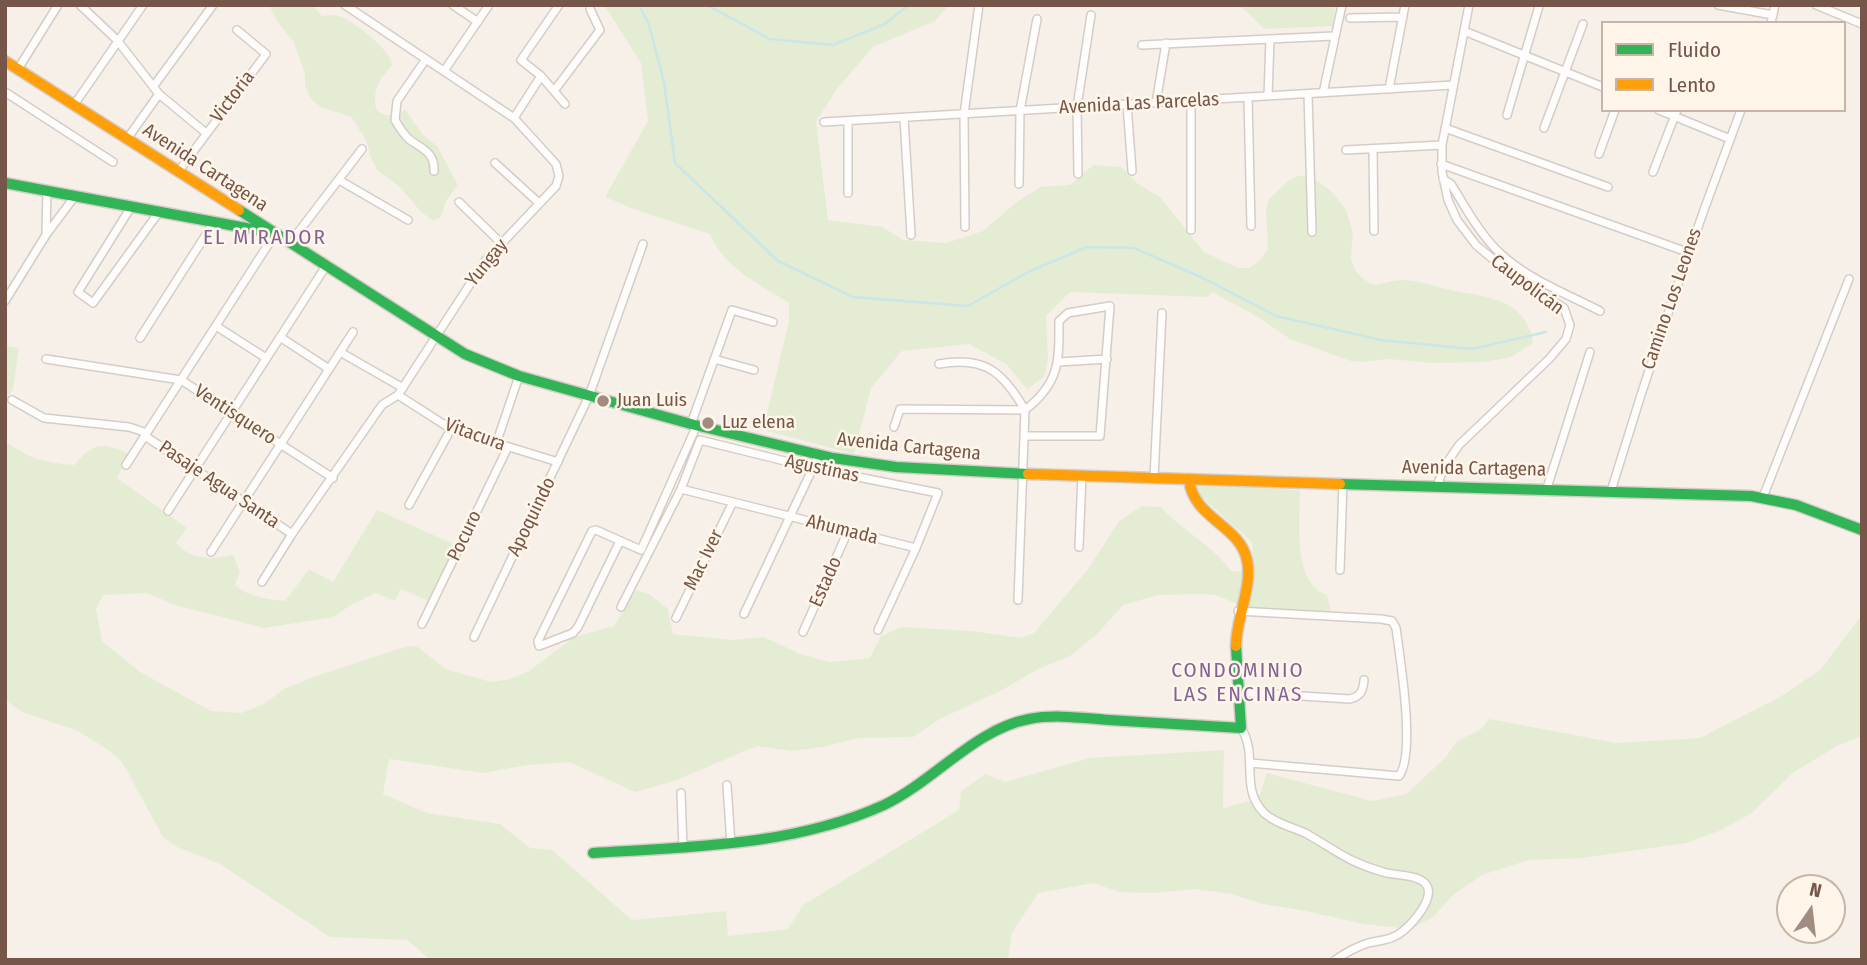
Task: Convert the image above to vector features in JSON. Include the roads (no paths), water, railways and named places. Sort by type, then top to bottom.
[{"type":"main road","name":"Avenida Cartagena","points":[[5,61],[476,360],[519,376],[694,424],[820,454],[896,467],[1022,474],[1547,488],[1763,497],[1796,505],[1862,530]]},
{"type":"main road","points":[[5,183],[275,234]]},
{"type":"main road","points":[[593,853],[732,844],[814,828],[872,811],[992,733],[1009,724],[1028,719],[1059,717],[1241,728],[1237,692],[1236,632],[1238,611],[1248,578],[1246,555],[1235,536],[1196,502],[1189,489],[1189,479]]},
{"type":"street","points":[[18,69],[58,5]]},
{"type":"street","points":[[80,5],[117,40],[159,94],[206,133]]},
{"type":"street","points":[[74,105],[143,5]]},
{"type":"street","points":[[153,87],[213,5]]},
{"type":"street","name":"Yungay","points":[[262,582],[292,534],[382,405],[400,392],[485,261],[556,186],[559,176],[558,168],[533,137],[513,118],[345,5]]},
{"type":"street","points":[[453,5],[478,22]]},
{"type":"street","points":[[444,71],[489,5]]},
{"type":"street","points":[[559,5],[522,60],[541,76],[565,104]]},
{"type":"street","points":[[965,227],[964,114],[979,5]]},
{"type":"street","points":[[1324,93],[1342,5]]},
{"type":"street","points":[[1389,89],[1405,5]]},
{"type":"street","name":"Caupolicán","points":[[1437,486],[1444,467],[1459,445],[1549,359],[1566,339],[1570,325],[1564,308],[1513,276],[1483,252],[1469,238],[1452,210],[1443,179],[1442,145],[1469,5]]},
{"type":"street","points":[[1718,5],[1772,19],[1775,5]]},
{"type":"street","points":[[1816,5],[1862,24]]},
{"type":"street","points":[[1507,115],[1538,6]]},
{"type":"street","points":[[554,91],[600,30],[590,9]]},
{"type":"street","points":[[1078,174],[1077,107],[1091,15]]},
{"type":"street","points":[[1350,18],[1403,17]]},
{"type":"street","points":[[1019,184],[1020,111],[1037,19]]},
{"type":"street","points":[[1544,128],[1583,24]]},
{"type":"street","name":"Victoria","points":[[178,172],[266,54],[237,30]]},
{"type":"street","points":[[1464,31],[1601,86]]},
{"type":"street","points":[[1142,45],[1334,36]]},
{"type":"street","points":[[1268,96],[1270,39]]},
{"type":"street","points":[[1156,103],[1166,43]]},
{"type":"street","points":[[426,59],[397,101],[395,120],[410,139],[431,155],[434,171]]},
{"type":"street","points":[[513,118],[541,76]]},
{"type":"street","name":"Avenida Las Parcelas","points":[[824,122],[1453,85]]},
{"type":"street","points":[[5,92],[113,162]]},
{"type":"street","points":[[127,139],[159,94]]},
{"type":"street","points":[[1308,94],[1312,232]]},
{"type":"street","points":[[1248,97],[1251,226]]},
{"type":"street","points":[[1191,101],[1191,230]]},
{"type":"street","points":[[1128,104],[1132,171]]},
{"type":"street","points":[[1599,154],[1614,112]]},
{"type":"street","name":"Camino Los Leones","points":[[1611,491],[1687,252],[1740,112]]},
{"type":"street","points":[[1653,172],[1675,113],[1730,139]]},
{"type":"street","points":[[904,118],[911,235]]},
{"type":"street","points":[[848,121],[848,193]]},
{"type":"street","points":[[1445,128],[1608,187]]},
{"type":"street","points":[[1346,150],[1442,145]]},
{"type":"street","points":[[290,243],[362,149]]},
{"type":"street","points":[[1373,149],[1374,230]]},
{"type":"street","points":[[495,163],[539,203]]},
{"type":"street","points":[[1441,164],[1687,252]]},
{"type":"street","points":[[1443,179],[1451,184],[1485,237],[1502,255],[1552,287],[1600,311]]},
{"type":"street","points":[[340,180],[408,220]]},
{"type":"street","points":[[46,235],[47,190]]},
{"type":"street","points":[[5,302],[46,235],[75,196]]},
{"type":"street","points":[[458,202],[502,243]]},
{"type":"street","points":[[131,207],[78,292],[93,303],[159,212]]},
{"type":"street","points":[[140,338],[214,222]]},
{"type":"street","points":[[126,465],[275,234]]},
{"type":"street","name":"Apoquindo","points":[[474,637],[589,396],[643,244]]},
{"type":"street","points":[[168,510],[326,266]]},
{"type":"street","points":[[1763,497],[1849,279]]},
{"type":"street","points":[[894,427],[900,409],[1025,410],[1047,387],[1059,362],[1059,321],[1068,313],[1110,306],[1100,436],[1024,436]]},
{"type":"street","points":[[620,541],[578,627],[573,633],[539,646],[538,641],[589,533],[596,530],[640,550],[694,424],[732,310],[773,322]]},
{"type":"street","points":[[1154,478],[1162,313]]},
{"type":"street","points":[[216,326],[266,358]]},
{"type":"street","points":[[211,552],[353,332]]},
{"type":"street","points":[[280,337],[329,369]]},
{"type":"street","name":"Vitacura","points":[[340,352],[451,429],[558,462]]},
{"type":"street","points":[[1547,488],[1590,352]]},
{"type":"street","name":"Ventisquero","points":[[46,359],[181,380],[332,478]]},
{"type":"street","points":[[714,359],[754,370]]},
{"type":"street","points":[[1059,362],[1107,359]]},
{"type":"street","points":[[939,364],[966,362],[989,369],[1010,384],[1025,410],[1018,600]]},
{"type":"street","points":[[496,444],[519,376]]},
{"type":"street","name":"Pasaje Agua Santa","points":[[12,400],[44,418],[129,427],[146,434],[292,534]]},
{"type":"street","points":[[410,505],[451,429]]},
{"type":"street","name":"Agustinas","points":[[681,489],[700,440],[813,468],[938,493],[916,548]]},
{"type":"street","name":"Pocuro","points":[[422,624],[508,447]]},
{"type":"street","points":[[744,614],[820,454]]},
{"type":"street","points":[[1079,547],[1082,475]]},
{"type":"street","points":[[1340,570],[1343,483]]},
{"type":"street","points":[[621,607],[681,489]]},
{"type":"street","name":"Ahumada","points":[[681,489],[916,548]]},
{"type":"street","name":"Mac Iver","points":[[676,618],[733,502]]},
{"type":"street","name":"Estado","points":[[803,632],[848,531]]},
{"type":"street","points":[[878,630],[916,548]]},
{"type":"street","points":[[1238,611],[1392,621],[1396,628],[1405,713],[1405,762],[1399,776],[1250,763]]},
{"type":"street","points":[[1237,692],[1350,699],[1358,697],[1363,691],[1363,680]]},
{"type":"street","points":[[1241,728],[1249,744],[1250,784],[1261,810],[1351,861],[1418,879],[1425,882],[1429,889],[1427,900],[1400,933],[1357,948],[1335,960]]},
{"type":"street","points":[[727,785],[732,844]]},
{"type":"street","points":[[681,793],[683,848]]},
{"type":"waterway","points":[[639,5],[649,25],[664,82],[675,163],[778,261],[853,297],[968,306],[1028,272],[1087,247],[1134,248],[1205,279],[1276,316],[1381,340],[1472,349],[1546,332]]},
{"type":"waterway","points":[[707,5],[770,39],[833,45],[885,24],[908,5]]},
{"type":"place","name":"Juan Luis","points":[[603,401]]},
{"type":"place","name":"Luz elena","points":[[708,423]]},
{"type":"district","name":"EL MIRADOR","points":[[265,238]]},
{"type":"district","name":"CONDOMINIO LAS ENCINAS","points":[[1238,683]]}]
